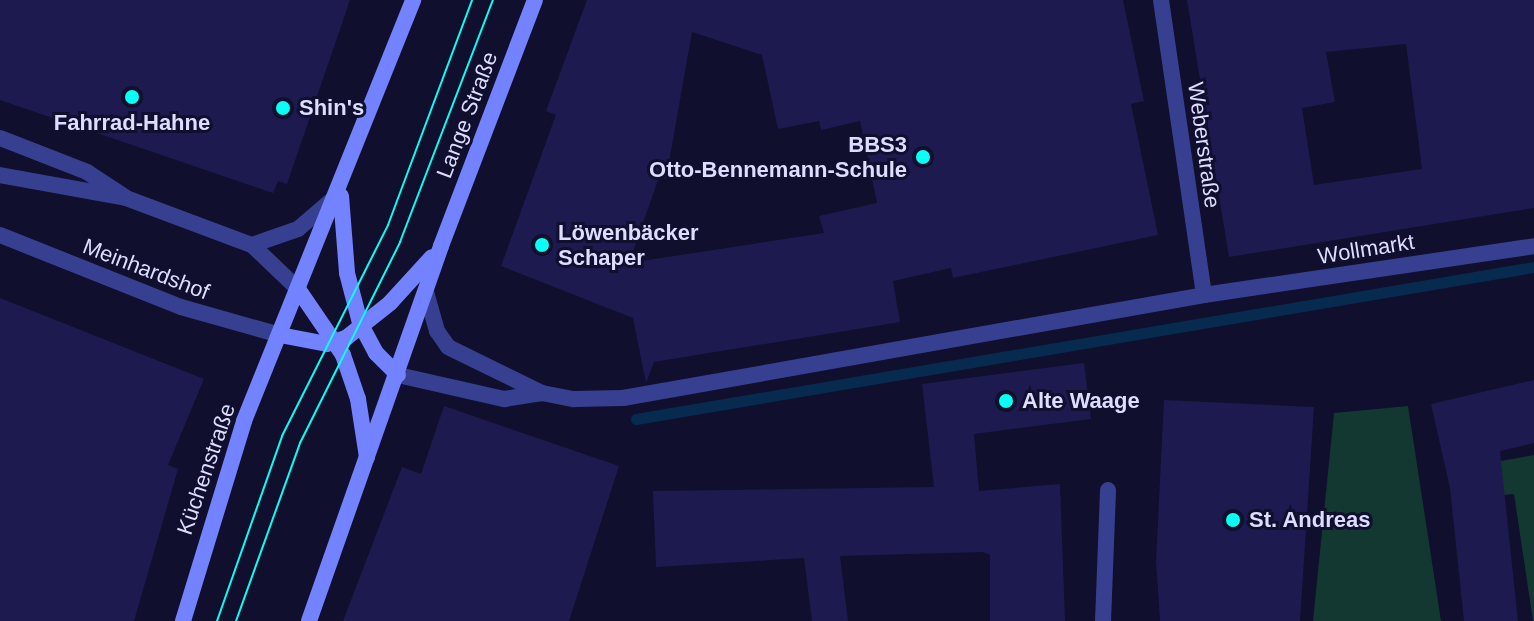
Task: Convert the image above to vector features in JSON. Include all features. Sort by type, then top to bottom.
[{"type":"main road","points":[[337,342],[280,335],[341,191],[413,0]]},
{"type":"main road","name":"Lange Straße","points":[[398,375],[441,246],[535,0]]},
{"type":"main road","points":[[309,621],[398,375],[361,328],[347,273],[341,191]]},
{"type":"main road","name":"Lange Straße","points":[[337,342],[361,328],[406,287],[441,246]]},
{"type":"main road","points":[[298,289],[337,342],[358,399],[368,463]]},
{"type":"main road","name":"Küchenstraße","points":[[183,621],[223,479],[280,335]]},
{"type":"street","name":"Weberstraße","points":[[1161,0],[1204,295]]},
{"type":"street","points":[[0,138],[87,172],[126,198]]},
{"type":"street","points":[[0,175],[126,198],[252,245],[298,289]]},
{"type":"street","points":[[252,245],[298,229],[341,191]]},
{"type":"street","name":"Meinhardshof","points":[[0,235],[181,307],[280,335]]},
{"type":"street","name":"Wollmarkt","points":[[1204,295],[1534,246]]},
{"type":"street","points":[[426,292],[437,331],[448,347],[542,393],[574,399],[623,398],[1204,295]]},
{"type":"street","points":[[398,375],[504,399],[542,393]]},
{"type":"street","points":[[1103,621],[1108,490]]},
{"type":"green space","points":[[1408,406],[1441,621],[1313,621],[1334,413]]},
{"type":"green space","points":[[1534,455],[1533,621],[1514,494],[1484,497],[1479,465]]},
{"type":"building","points":[[0,0],[350,0],[287,184],[278,181],[273,193],[0,100]]},
{"type":"building","points":[[587,0],[1123,0],[1144,101],[1131,104],[1158,235],[953,278],[951,268],[893,281],[900,322],[654,362],[646,383],[633,318],[501,266],[556,115],[546,111]],"holes":[[[692,32],[762,55],[778,129],[819,121],[821,130],[860,121],[877,203],[819,216],[824,233],[629,263],[659,177],[666,179]]]},
{"type":"building","points":[[1187,0],[1534,0],[1534,208],[1229,257]],"holes":[[[1406,44],[1422,169],[1314,185],[1302,108],[1335,102],[1326,52]]]},
{"type":"building","points":[[0,298],[204,379],[168,465],[178,469],[134,621],[0,621]]},
{"type":"building","points":[[1084,363],[1091,419],[974,434],[979,491],[1060,484],[1065,621],[990,621],[990,555],[983,552],[840,556],[848,621],[812,621],[804,558],[656,567],[653,491],[934,487],[922,384]]},
{"type":"building","points":[[1534,380],[1534,443],[1500,451],[1518,621],[1464,621],[1450,488],[1431,404]]},
{"type":"building","name":"St. Andreas","points":[[1164,400],[1314,407],[1300,621],[1160,621],[1156,561]]},
{"type":"building","points":[[444,406],[619,466],[569,621],[343,621],[402,467],[421,474]]},
{"type":"waterway","points":[[636,419],[1534,267]]},
{"type":"tram line","points":[[217,621],[282,436],[388,225],[472,0]]},
{"type":"tram line","points":[[236,621],[300,443],[400,242],[493,0]]},
{"type":"place","name":"Fahrrad-Hahne","points":[[132,97]]},
{"type":"place","name":"Shin's","points":[[283,108]]},
{"type":"place","name":"BBS3 Otto-Bennemann-Schule","points":[[923,157]]},
{"type":"place","name":"Löwenbäcker Schaper","points":[[542,245]]},
{"type":"place","name":"Alte Waage","points":[[1006,401]]},
{"type":"place","name":"St. Andreas","points":[[1233,520]]}]
